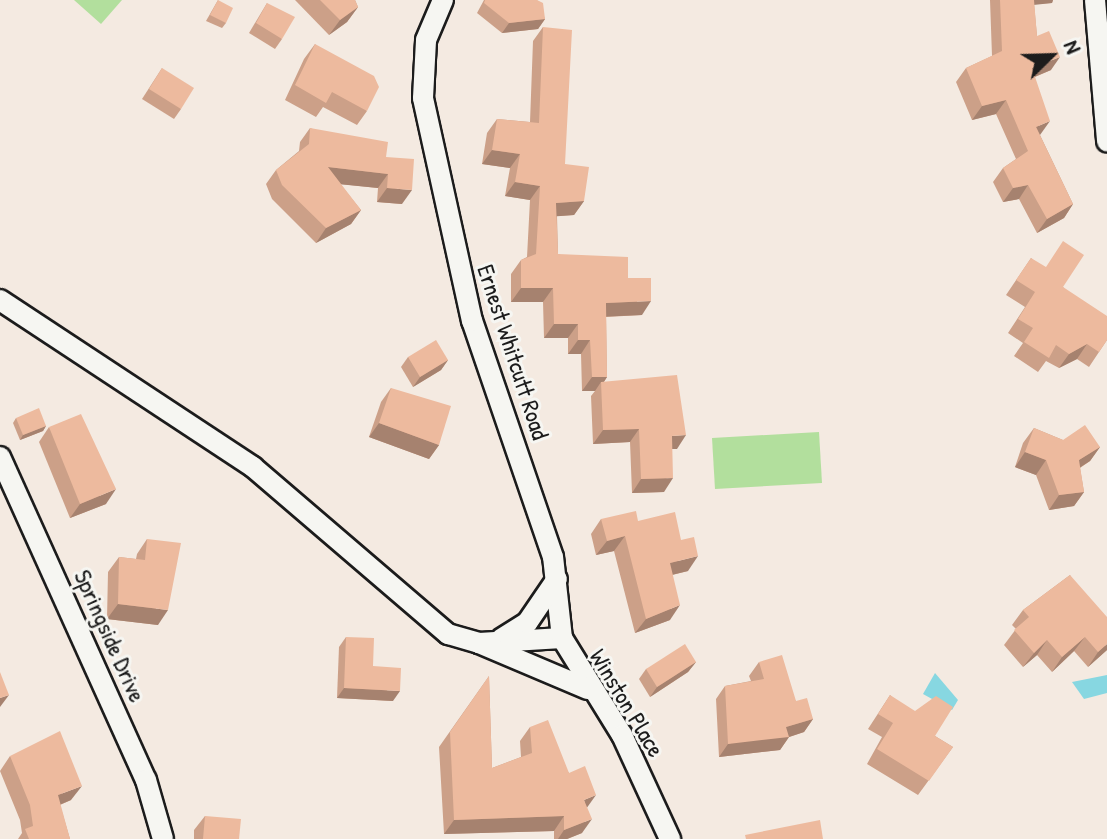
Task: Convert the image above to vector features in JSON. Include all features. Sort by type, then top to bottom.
[{"type":"street","name":"Ernest Whitcutt Road","points":[[443,0],[426,40],[423,98],[472,321],[558,577],[562,638]]},
{"type":"street","points":[[1095,0],[1107,141]]},
{"type":"street","points":[[0,300],[253,467],[428,619],[588,689]]},
{"type":"street","name":"Springside Drive","points":[[0,457],[146,780],[163,839]]},
{"type":"street","points":[[486,643],[527,623],[558,577]]},
{"type":"street","points":[[486,643],[562,638]]},
{"type":"street","name":"Winston Place","points":[[562,638],[588,689],[622,735],[670,839]]},
{"type":"green space","points":[[74,0],[122,0],[101,24]]},
{"type":"green space","points":[[819,432],[822,483],[715,489],[712,438]]},
{"type":"water","points":[[935,673],[958,700],[952,710],[923,694]]},
{"type":"water","points":[[1107,675],[1107,693],[1084,699],[1072,682]]},
{"type":"building","points":[[218,0],[233,8],[226,23],[210,15]]},
{"type":"building","points":[[320,0],[355,0],[358,7],[340,20]]},
{"type":"building","points":[[485,0],[537,0],[543,3],[545,19],[509,23],[484,3]]},
{"type":"building","points":[[1000,0],[1034,0],[1037,36],[1049,31],[1060,57],[1032,68],[1050,121],[1036,127],[1073,204],[1047,219],[1028,185],[1013,188],[1003,168],[1028,151],[1006,100],[982,106],[966,68],[1002,51]]},
{"type":"building","points":[[267,3],[295,17],[282,39],[256,23]]},
{"type":"building","points":[[543,27],[572,30],[565,164],[589,167],[584,201],[556,203],[558,254],[628,257],[628,278],[651,278],[651,301],[606,303],[607,377],[592,377],[590,340],[578,340],[578,324],[554,324],[553,288],[521,288],[521,260],[536,254],[540,186],[515,182],[520,154],[492,150],[497,119],[539,123]]},
{"type":"building","points":[[315,44],[374,76],[379,87],[367,111],[332,92],[326,103],[295,85]]},
{"type":"building","points":[[162,68],[194,88],[181,109],[149,89]]},
{"type":"building","points":[[310,128],[388,142],[386,157],[414,159],[412,190],[387,188],[388,174],[328,167],[361,210],[326,228],[282,185],[276,170],[309,144]]},
{"type":"building","points":[[1063,241],[1084,255],[1063,287],[1107,316],[1107,340],[1099,352],[1087,344],[1069,354],[1056,345],[1049,358],[1024,342],[1033,328],[1018,319],[1035,292],[1016,280],[1031,258],[1046,267]]},
{"type":"building","points":[[436,340],[448,360],[420,377],[408,357]]},
{"type":"building","points":[[677,375],[686,435],[672,436],[673,478],[641,479],[639,429],[603,430],[601,382]]},
{"type":"building","points":[[391,388],[451,406],[439,445],[379,423]]},
{"type":"building","points":[[39,408],[46,426],[23,435],[16,418]]},
{"type":"building","points":[[81,414],[116,489],[80,504],[49,427]]},
{"type":"building","points":[[1085,425],[1100,447],[1079,460],[1084,492],[1059,495],[1046,460],[1025,452],[1034,428],[1063,440]]},
{"type":"building","points":[[636,511],[638,521],[675,512],[681,540],[694,537],[698,556],[670,563],[680,605],[646,619],[625,536],[607,541],[601,519]]},
{"type":"building","points":[[147,539],[181,543],[168,610],[118,604],[119,557],[145,560]]},
{"type":"building","points":[[1070,575],[1107,617],[1107,644],[1098,652],[1085,637],[1062,657],[1047,640],[1034,653],[1014,630],[1029,617],[1023,610]]},
{"type":"building","points":[[346,637],[374,638],[373,666],[401,668],[400,691],[344,688]]},
{"type":"building","points":[[685,644],[696,662],[657,687],[646,669]]},
{"type":"building","points":[[782,655],[796,701],[807,698],[813,719],[786,727],[789,737],[728,744],[725,686],[764,679],[759,662]]},
{"type":"building","points":[[0,672],[9,695],[0,698]]},
{"type":"building","points":[[489,676],[492,768],[532,753],[530,727],[548,720],[569,773],[585,766],[596,795],[584,800],[592,819],[564,830],[564,816],[454,820],[450,732]]},
{"type":"building","points":[[890,695],[915,711],[936,696],[953,707],[935,736],[953,747],[929,781],[877,749],[893,723],[878,714]]},
{"type":"building","points":[[60,731],[82,786],[58,795],[70,839],[29,839],[25,829],[33,826],[30,805],[10,756]]},
{"type":"building","points":[[205,816],[241,819],[239,839],[203,839]]},
{"type":"building","points":[[820,820],[823,839],[746,839],[745,835]]}]
